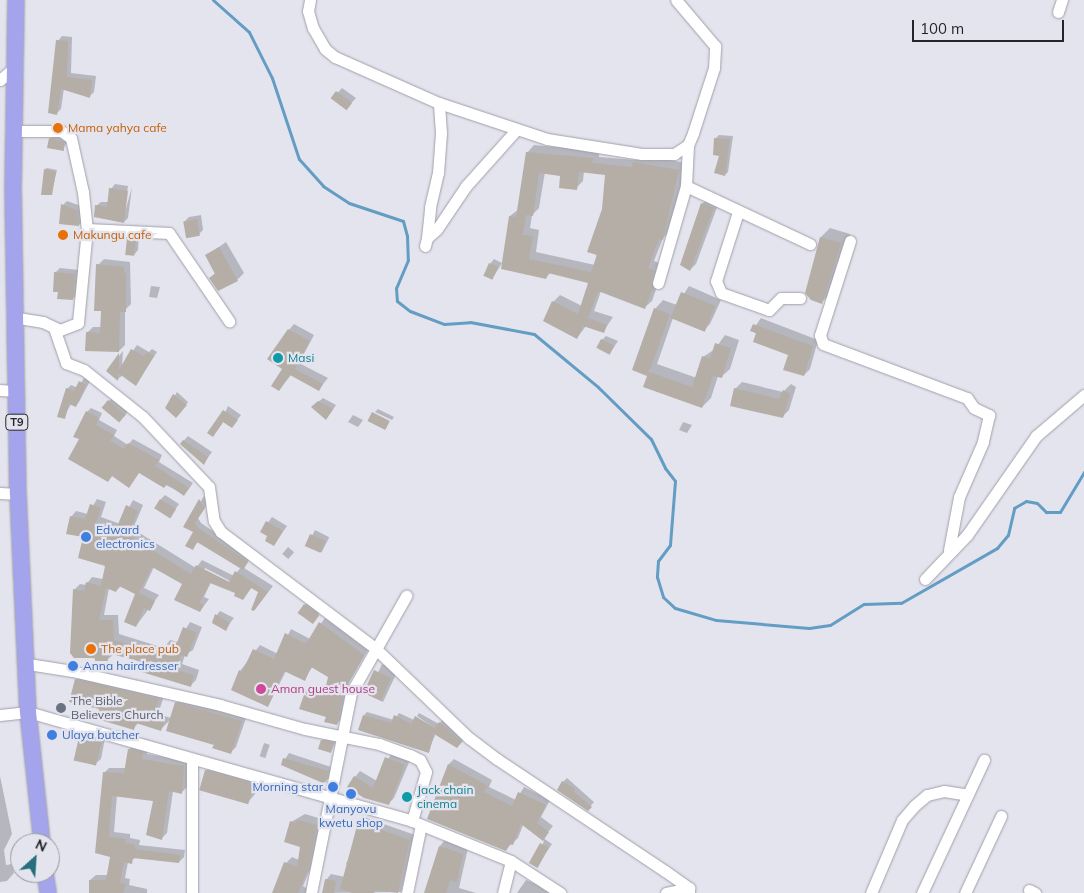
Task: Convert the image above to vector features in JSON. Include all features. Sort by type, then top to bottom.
[{"type":"highway","name":"T9","points":[[16,0],[13,131],[17,318],[8,390],[18,494],[28,664],[28,712],[41,833]]},
{"type":"street","points":[[310,0],[308,11],[313,28],[325,49],[335,57],[439,103],[516,130],[547,138],[642,154],[674,154],[688,145]]},
{"type":"street","points":[[658,283],[686,186],[688,145],[714,68],[715,46],[676,0]]},
{"type":"street","points":[[1058,12],[1062,0]]},
{"type":"street","points":[[0,80],[14,68]]},
{"type":"street","points":[[439,103],[442,116],[438,173],[430,207],[426,242],[487,160],[516,130]]},
{"type":"street","points":[[13,131],[61,131],[71,138],[84,192],[87,228],[78,323],[69,329],[54,328],[43,322],[17,318]]},
{"type":"street","points":[[686,186],[738,212],[810,244]]},
{"type":"street","points":[[738,212],[716,281],[721,293],[769,310],[781,298],[800,298]]},
{"type":"street","points":[[87,228],[168,233],[229,321]]},
{"type":"street","points":[[850,241],[820,335],[822,344],[967,398],[974,408],[988,415],[983,442],[960,497],[949,550]]},
{"type":"street","points":[[54,328],[66,363],[84,370],[143,417],[209,487],[214,521],[221,532],[375,648],[470,738],[497,759],[689,890]]},
{"type":"street","points":[[925,579],[949,550],[967,535],[1036,436],[1084,396]]},
{"type":"street","points":[[0,493],[18,494]]},
{"type":"street","points":[[311,893],[332,799],[351,693],[406,596]]},
{"type":"street","points":[[28,664],[90,675],[379,744],[420,760],[426,772],[425,783],[407,893]]},
{"type":"street","points":[[0,715],[28,712],[417,823],[511,861],[560,893]]},
{"type":"street","points":[[192,759],[192,893]]},
{"type":"street","points":[[922,893],[984,760]]},
{"type":"street","points":[[871,893],[902,820],[914,806],[927,795],[944,791],[968,795]]},
{"type":"street","points":[[965,893],[1001,816]]},
{"type":"street","points":[[503,893],[511,861]]},
{"type":"street","points":[[666,893],[689,890]]},
{"type":"building","points":[[56,40],[68,41],[67,77],[92,80],[90,98],[61,89],[57,115],[48,113]]},
{"type":"building","points":[[336,91],[352,103],[347,110],[331,98]]},
{"type":"building","points":[[49,138],[64,142],[64,151],[47,148]]},
{"type":"building","points":[[714,138],[730,139],[725,176],[714,173],[719,156],[713,155]]},
{"type":"building","points":[[526,152],[593,158],[592,163],[632,167],[633,162],[679,170],[663,240],[659,239],[648,268],[654,270],[651,281],[653,288],[645,309],[598,291],[588,318],[607,325],[604,333],[583,326],[577,339],[543,321],[552,301],[578,314],[588,283],[548,273],[546,279],[501,269],[509,216],[516,217]],"holes":[[[579,172],[605,175],[602,209],[587,252],[597,255],[591,272],[529,259],[533,236],[523,235],[526,215],[533,216],[539,173],[560,176],[559,188],[577,190]]]},
{"type":"building","points":[[44,169],[56,172],[52,195],[41,195]]},
{"type":"building","points":[[109,188],[128,191],[124,223],[94,217],[95,205],[107,207]]},
{"type":"building","points":[[701,203],[714,208],[690,271],[680,265]]},
{"type":"building","points":[[61,204],[77,210],[79,226],[59,224]]},
{"type":"building","points":[[197,219],[200,236],[186,238],[183,221]]},
{"type":"building","points":[[820,237],[841,243],[822,304],[811,300],[805,293]]},
{"type":"building","points":[[127,238],[136,239],[134,256],[125,255]]},
{"type":"building","points":[[219,247],[238,281],[218,291],[209,278],[215,274],[205,255]]},
{"type":"building","points":[[489,263],[498,267],[492,280],[483,276]]},
{"type":"building","points":[[96,264],[124,267],[124,273],[126,273],[126,312],[120,312],[119,352],[85,351],[86,332],[100,333],[101,311],[94,311]]},
{"type":"building","points":[[54,272],[75,274],[73,300],[57,299],[58,292],[53,292]]},
{"type":"building","points":[[681,292],[715,306],[705,332],[671,318]]},
{"type":"building","points":[[654,308],[670,314],[649,372],[692,387],[702,356],[710,359],[715,343],[731,348],[722,378],[713,376],[702,408],[643,387],[647,376],[632,370]]},
{"type":"building","points":[[753,324],[813,346],[804,376],[783,370],[788,355],[753,342],[756,333],[750,331]]},
{"type":"building","points":[[288,329],[310,341],[295,369],[323,384],[319,391],[290,375],[279,391],[271,386],[282,369],[267,359]]},
{"type":"building","points":[[601,339],[614,346],[610,355],[596,348]]},
{"type":"building","points":[[131,349],[144,356],[147,352],[154,356],[136,386],[118,373],[118,381],[106,371],[119,353],[119,370]]},
{"type":"building","points":[[79,381],[86,385],[76,407],[69,404],[65,419],[57,417],[66,388],[74,391]]},
{"type":"building","points":[[734,388],[779,399],[783,390],[790,394],[783,418],[730,406]]},
{"type":"building","points":[[173,394],[187,405],[176,418],[165,408]]},
{"type":"building","points":[[108,400],[126,415],[119,422],[102,408]]},
{"type":"building","points":[[318,401],[333,409],[326,420],[311,407]]},
{"type":"building","points":[[223,410],[238,420],[232,428],[223,422],[213,437],[207,433]]},
{"type":"building","points":[[86,411],[99,418],[96,425],[114,435],[110,441],[124,449],[128,443],[159,460],[155,466],[189,488],[184,496],[167,484],[164,488],[139,473],[129,488],[112,476],[108,482],[68,459],[79,439],[73,437]]},
{"type":"building","points":[[372,412],[390,421],[385,430],[367,421]]},
{"type":"building","points":[[183,440],[208,457],[204,465],[180,444]]},
{"type":"building","points":[[160,499],[176,509],[170,518],[154,508]]},
{"type":"building","points":[[199,499],[205,508],[195,523],[197,527],[248,562],[243,570],[197,542],[193,550],[185,546],[193,532],[183,527]]},
{"type":"building","points":[[90,504],[101,508],[96,523],[116,529],[126,505],[138,511],[128,535],[191,574],[196,565],[229,582],[235,571],[268,592],[254,611],[251,610],[258,592],[251,588],[243,600],[234,596],[235,593],[210,583],[199,603],[204,605],[200,612],[174,600],[182,584],[152,567],[139,593],[155,601],[150,611],[144,608],[136,627],[124,622],[135,594],[119,586],[116,592],[106,588],[99,620],[113,620],[114,640],[161,654],[163,645],[175,648],[183,627],[197,633],[187,657],[181,655],[177,670],[194,675],[191,687],[135,670],[138,661],[108,653],[108,661],[95,661],[95,658],[74,658],[70,653],[73,589],[84,591],[86,582],[101,586],[105,566],[78,558],[83,537],[66,534],[70,516],[85,519]]},
{"type":"building","points":[[266,521],[283,531],[274,546],[265,541],[267,536],[260,532]]},
{"type":"building","points":[[310,534],[326,541],[320,553],[305,546]]},
{"type":"building","points":[[304,604],[319,615],[313,624],[298,613]]},
{"type":"building","points":[[215,614],[230,623],[226,631],[212,623]]},
{"type":"building","points":[[319,622],[364,655],[344,690],[337,725],[324,722],[326,717],[299,709],[306,689],[324,695],[328,677],[311,667],[305,681],[284,671],[268,707],[231,690],[239,670],[242,672],[253,649],[274,659],[285,633],[306,644]]},
{"type":"building","points":[[374,670],[391,678],[381,701],[363,693]]},
{"type":"building","points":[[75,679],[159,699],[152,720],[164,723],[161,731],[136,723],[134,730],[97,719],[99,709],[69,702]]},
{"type":"building","points":[[175,702],[242,721],[231,754],[212,748],[214,745],[166,731]]},
{"type":"building","points":[[363,715],[391,723],[394,715],[411,724],[415,716],[435,728],[439,722],[462,742],[457,748],[434,734],[429,753],[358,730]]},
{"type":"building","points":[[79,737],[101,742],[96,766],[74,760]]},
{"type":"building","points":[[321,740],[333,743],[331,753],[318,749]]},
{"type":"building","points":[[128,749],[143,752],[142,759],[184,766],[182,794],[169,791],[162,840],[146,835],[153,801],[112,796],[109,837],[126,839],[125,843],[135,845],[135,849],[180,855],[179,863],[133,858],[132,864],[124,862],[120,883],[126,884],[123,893],[89,893],[89,880],[106,880],[110,857],[95,853],[103,772],[124,773]]},
{"type":"building","points":[[385,757],[405,765],[389,805],[364,798],[347,787],[354,776],[373,788]]},
{"type":"building","points":[[283,758],[328,771],[325,784],[281,765]]},
{"type":"building","points":[[448,764],[488,786],[484,792],[512,806],[518,792],[546,805],[537,823],[549,832],[543,841],[521,824],[513,845],[510,844],[506,851],[427,819]]},
{"type":"building","points":[[205,770],[254,784],[248,804],[199,790]]},
{"type":"building","points":[[562,781],[575,789],[574,792],[592,807],[588,811],[557,790]]},
{"type":"building","points":[[297,820],[317,825],[308,870],[298,893],[272,893],[284,862],[297,867],[300,847],[284,842],[290,821],[296,823]]},
{"type":"building","points":[[358,822],[410,840],[398,893],[375,890],[374,893],[352,893],[340,889]]},
{"type":"building","points":[[540,843],[549,848],[538,868],[529,863]]},
{"type":"building","points":[[439,846],[463,854],[457,882],[450,880],[446,893],[424,893]]},
{"type":"building","points":[[325,879],[336,881],[334,893],[322,893]]},
{"type":"waterway","points":[[213,0],[249,32],[272,78],[299,159],[323,186],[349,203],[403,221],[407,236],[408,260],[396,288],[397,301],[410,311],[444,324],[470,322],[534,334],[598,387],[651,439],[665,468],[675,481],[670,545],[658,561],[657,577],[663,597],[675,608],[716,620],[809,628],[830,625],[864,604],[901,603],[997,548],[1008,535],[1014,508],[1026,501],[1037,503],[1046,512],[1060,512],[1084,472]]},
{"type":"place","name":"Mama yahya cafe","points":[[58,128]]},
{"type":"place","name":"Makungu cafe","points":[[63,235]]},
{"type":"place","name":"Masi","points":[[278,358]]},
{"type":"place","name":"Edward electronics","points":[[86,537]]},
{"type":"place","name":"The place pub","points":[[91,649]]},
{"type":"place","name":"Anna hairdresser","points":[[73,666]]},
{"type":"place","name":"Aman guest house","points":[[261,689]]},
{"type":"place","name":"The Bible Believers Church","points":[[61,708]]},
{"type":"place","name":"Ulaya butcher","points":[[52,735]]},
{"type":"place","name":"Morning star","points":[[333,787]]},
{"type":"place","name":"Manyovu kwetu shop","points":[[351,794]]},
{"type":"place","name":"Jack chain cinema","points":[[407,797]]}]
